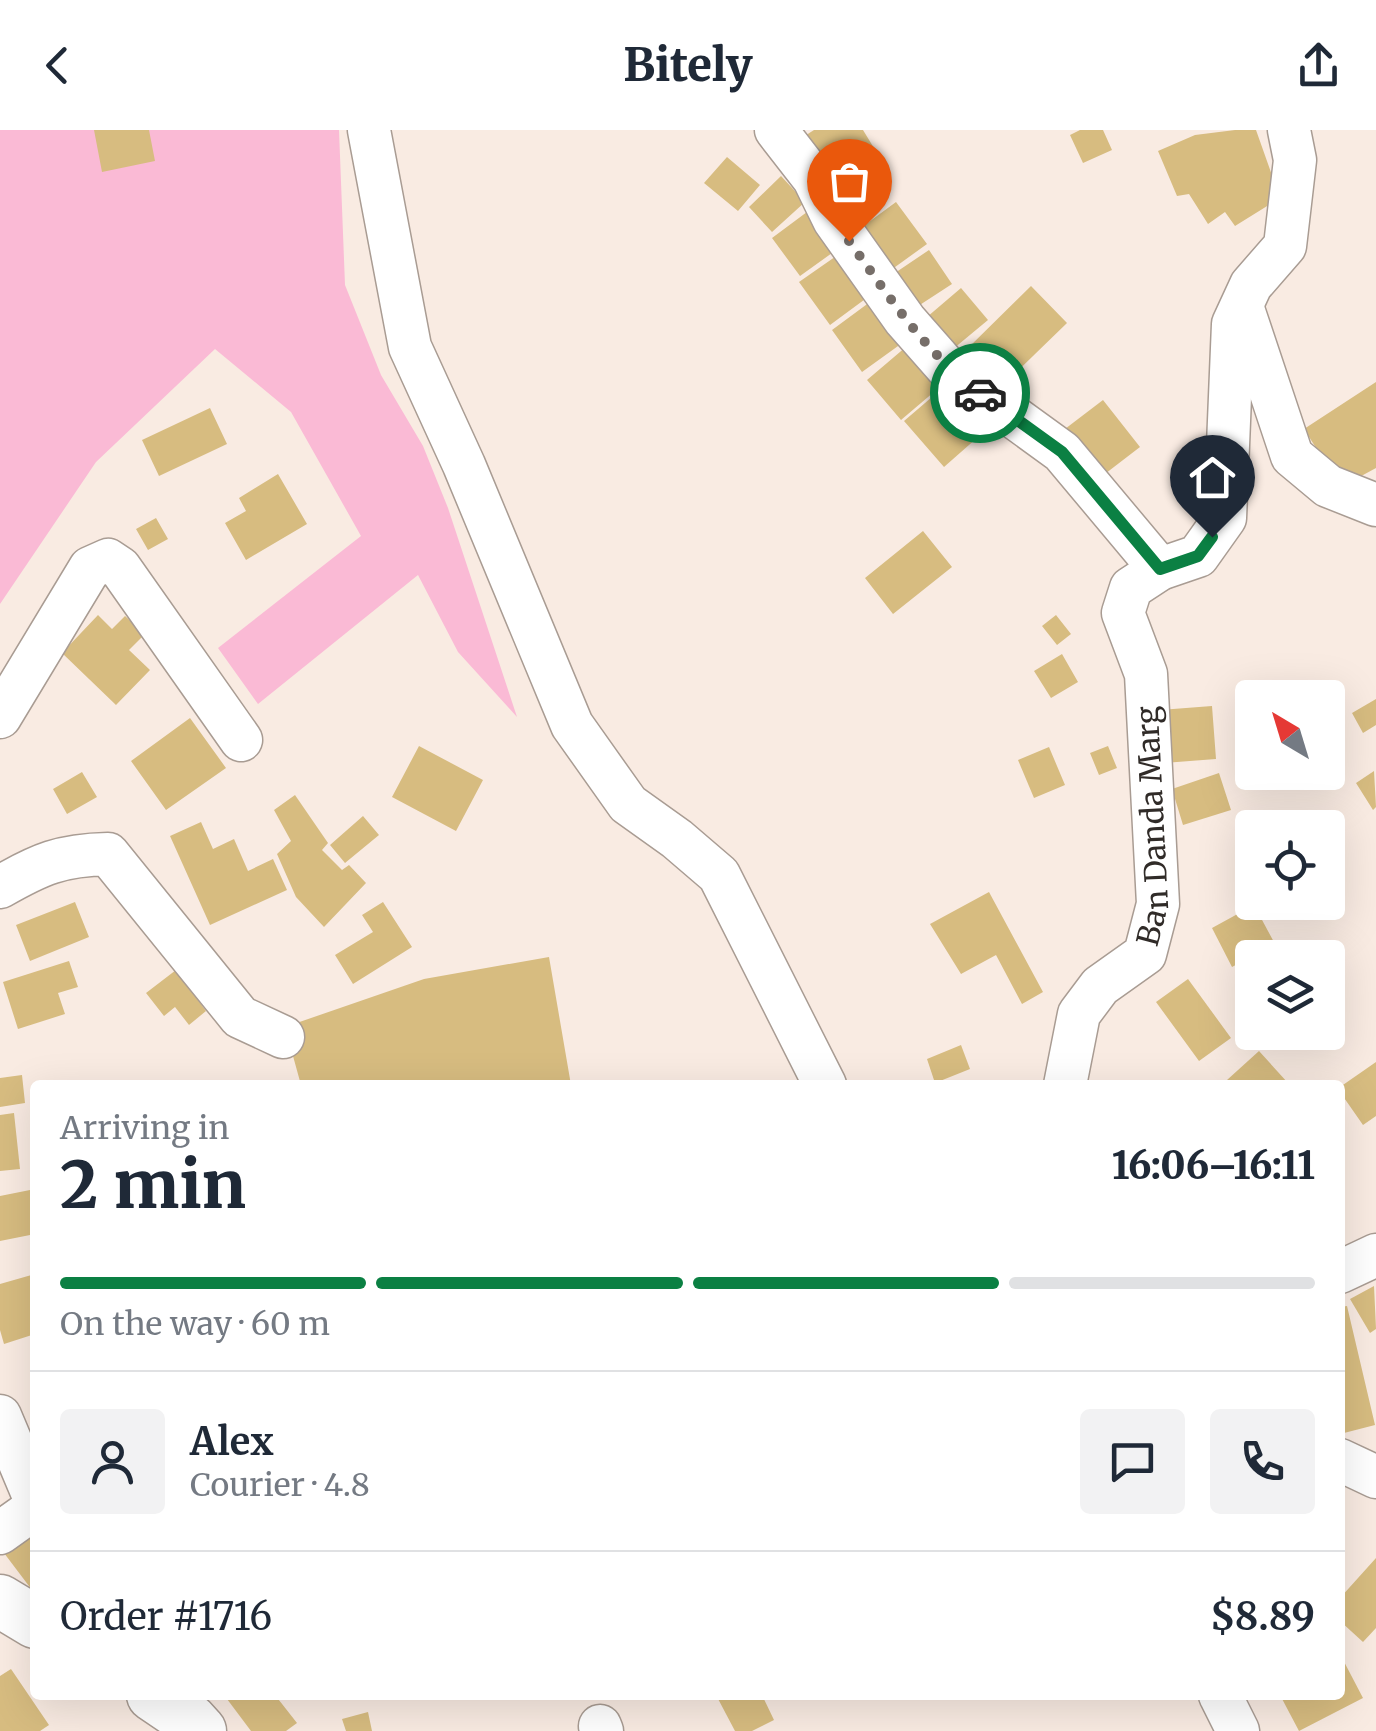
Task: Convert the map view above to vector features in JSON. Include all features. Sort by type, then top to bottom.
[{"type":"main road","points":[[0,1601],[30,1619]]},
{"type":"main road","points":[[161,1700],[200,1731]]},
{"type":"street","points":[[369,130],[410,346],[572,725],[628,804],[677,838],[719,875],[822,1080]]},
{"type":"street","points":[[776,130],[814,180],[834,220],[905,320],[938,358],[1062,452],[1160,569]]},
{"type":"street","name":"Ban Danda Marg","points":[[1066,1080],[1079,1014],[1100,986],[1145,954],[1158,904],[1146,674],[1123,613],[1131,588],[1160,569],[1198,556],[1225,518],[1233,324],[1251,286],[1285,246],[1295,160],[1289,130]]},
{"type":"street","points":[[1242,305],[1292,456],[1328,486],[1376,505]]},
{"type":"street","points":[[0,717],[90,568],[108,560],[120,568],[241,740]]},
{"type":"street","points":[[0,887],[70,854],[108,854],[240,1017],[284,1037]]},
{"type":"street","points":[[1345,1270],[1376,1255]]},
{"type":"street","points":[[0,1416],[30,1487]]},
{"type":"street","points":[[1345,1462],[1376,1477]]},
{"type":"street","points":[[0,1534],[30,1512]]},
{"type":"street","points":[[1222,1700],[1238,1731]]},
{"type":"shaded area","points":[[0,130],[339,130],[345,285],[381,375],[423,446],[448,508],[517,717],[458,652],[418,575],[258,704],[218,648],[361,536],[291,412],[215,349],[96,462],[0,604]]},
{"type":"building","points":[[94,130],[149,130],[155,161],[102,172]]},
{"type":"building","points":[[814,130],[863,130],[877,153],[828,184],[800,139]]},
{"type":"building","points":[[1080,130],[1103,130],[1112,150],[1083,163],[1070,135]]},
{"type":"building","points":[[1256,130],[1280,198],[1235,226],[1225,212],[1208,224],[1189,194],[1177,196],[1158,151],[1195,135]]},
{"type":"building","points":[[727,157],[760,185],[738,211],[704,183]]},
{"type":"building","points":[[781,176],[805,202],[772,232],[749,207]]},
{"type":"building","points":[[896,202],[927,244],[884,275],[854,233]]},
{"type":"building","points":[[811,209],[839,248],[800,276],[772,238]]},
{"type":"building","points":[[929,250],[952,284],[909,312],[886,279]]},
{"type":"building","points":[[842,252],[872,294],[830,325],[799,282]]},
{"type":"building","points":[[1031,286],[1067,323],[1002,386],[966,350]]},
{"type":"building","points":[[961,288],[988,320],[947,354],[920,323]]},
{"type":"building","points":[[874,299],[905,341],[862,372],[832,330]]},
{"type":"building","points":[[907,346],[941,386],[901,420],[867,380]]},
{"type":"building","points":[[1376,382],[1376,468],[1341,487],[1304,429]]},
{"type":"building","points":[[946,385],[986,430],[944,467],[904,421]]},
{"type":"building","points":[[1103,400],[1140,447],[1097,480],[1061,432]]},
{"type":"building","points":[[210,408],[227,444],[159,476],[142,440]]},
{"type":"building","points":[[278,474],[307,524],[246,560],[225,523],[246,511],[239,498]]},
{"type":"building","points":[[156,518],[168,539],[148,550],[136,529]]},
{"type":"building","points":[[923,531],[952,567],[893,614],[865,578]]},
{"type":"building","points":[[98,615],[112,629],[125,616],[145,634],[129,650],[150,670],[116,705],[62,653]]},
{"type":"building","points":[[1056,615],[1071,634],[1057,645],[1042,626]]},
{"type":"building","points":[[1062,654],[1078,682],[1051,698],[1034,671]]},
{"type":"building","points":[[1376,699],[1376,725],[1363,733],[1352,713]]},
{"type":"building","points":[[1212,706],[1216,759],[1164,763],[1160,710]]},
{"type":"building","points":[[190,718],[226,768],[166,810],[131,761]]},
{"type":"building","points":[[419,746],[483,780],[456,831],[392,797]]},
{"type":"building","points":[[1108,746],[1117,768],[1099,775],[1090,753]]},
{"type":"building","points":[[1049,747],[1065,785],[1034,798],[1018,760]]},
{"type":"building","points":[[1374,771],[1376,807],[1373,810],[1356,783]]},
{"type":"building","points":[[82,772],[97,797],[67,814],[53,789]]},
{"type":"building","points":[[1219,773],[1231,810],[1183,825],[1172,789]]},
{"type":"building","points":[[295,795],[328,843],[322,850],[342,870],[349,865],[366,883],[324,927],[296,897],[277,854],[291,841],[274,810]]},
{"type":"building","points":[[363,816],[379,835],[345,863],[330,845]]},
{"type":"building","points":[[201,822],[213,849],[234,839],[248,871],[273,859],[287,890],[210,925],[170,836]]},
{"type":"building","points":[[989,892],[1043,992],[1022,1004],[996,955],[961,974],[930,924]]},
{"type":"building","points":[[75,902],[89,937],[30,961],[16,925]]},
{"type":"building","points":[[383,902],[412,947],[353,984],[335,955],[373,932],[362,915]]},
{"type":"building","points":[[1235,915],[1235,920],[1262,920],[1273,940],[1235,940],[1232,967],[1212,928]]},
{"type":"building","points":[[549,957],[570,1080],[300,1080],[285,1027],[424,979]]},
{"type":"building","points":[[69,961],[78,987],[58,993],[65,1014],[18,1029],[3,982]]},
{"type":"building","points":[[176,970],[206,1011],[189,1025],[175,1007],[164,1016],[146,993]]},
{"type":"building","points":[[1188,979],[1231,1038],[1199,1061],[1156,1002]]},
{"type":"building","points":[[961,1045],[970,1069],[934,1080],[927,1059]]},
{"type":"building","points":[[1259,1051],[1285,1080],[1227,1080]]},
{"type":"building","points":[[1376,1062],[1376,1116],[1363,1125],[1345,1099],[1345,1084]]},
{"type":"building","points":[[22,1075],[25,1103],[0,1107],[0,1078]]},
{"type":"building","points":[[14,1113],[20,1169],[0,1171],[0,1115]]},
{"type":"building","points":[[30,1190],[30,1235],[0,1241],[0,1196]]},
{"type":"building","points":[[30,1275],[30,1336],[4,1344],[0,1330],[0,1284]]},
{"type":"building","points":[[1374,1286],[1376,1329],[1370,1333],[1350,1299]]},
{"type":"building","points":[[1345,1306],[1375,1425],[1345,1433]]},
{"type":"building","points":[[30,1533],[30,1587],[4,1553]]},
{"type":"building","points":[[1376,1558],[1376,1628],[1363,1642],[1345,1626],[1345,1592]]},
{"type":"building","points":[[1345,1664],[1363,1698],[1299,1731],[1283,1700],[1345,1700]]},
{"type":"building","points":[[11,1669],[49,1725],[40,1731],[0,1731],[0,1676]]},
{"type":"building","points":[[228,1700],[279,1700],[297,1723],[286,1731],[251,1731]]},
{"type":"building","points":[[719,1700],[764,1700],[774,1720],[752,1731],[735,1731]]},
{"type":"building","points":[[368,1712],[372,1731],[346,1731],[342,1719]]},
{"type":"way so far","points":[[849,241],[905,320],[949,370],[980,393]]},
{"type":"route","points":[[980,393],[1062,452],[1160,569],[1198,556],[1212,537]]}]
